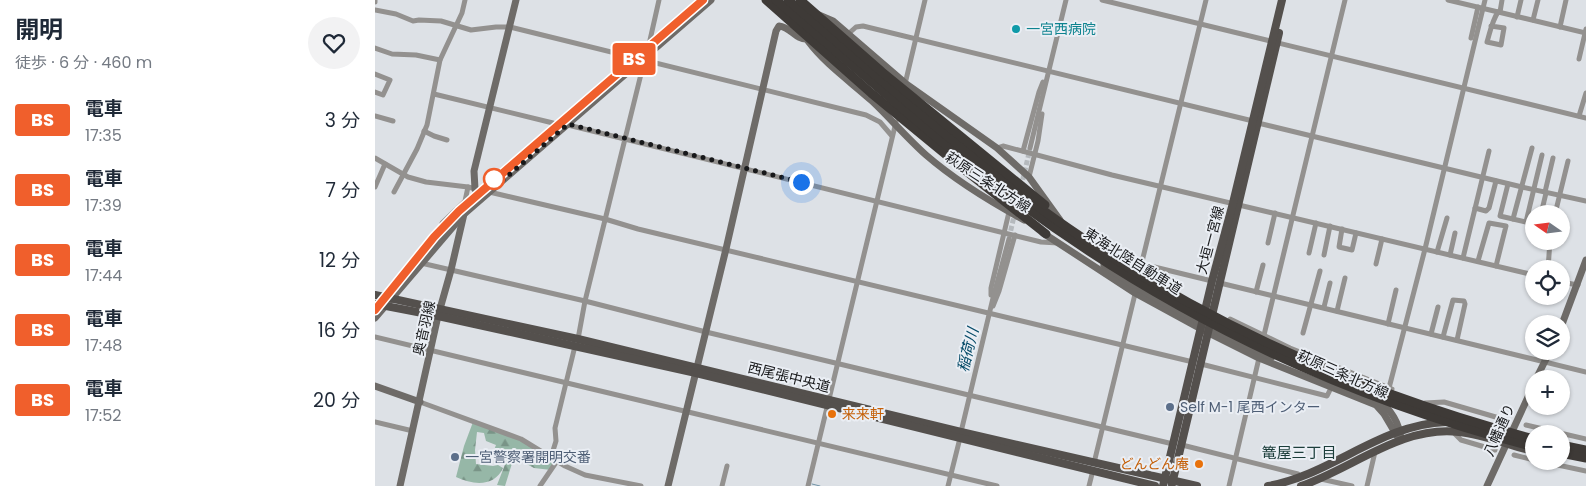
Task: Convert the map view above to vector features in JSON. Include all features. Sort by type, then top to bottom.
[{"type":"highway","points":[[768,0],[871,93],[931,141],[961,168],[1046,234]]},
{"type":"highway","name":"東海北陸自動車道","points":[[776,0],[918,121],[1008,194],[1065,235],[1152,290],[1245,341],[1338,382],[1436,419],[1525,445]]},
{"type":"highway","name":"東海北陸自動車道","points":[[788,0],[916,110],[1013,188],[1075,233],[1141,275],[1218,319],[1333,372],[1438,412],[1525,436]]},
{"type":"highway","points":[[800,0],[945,124],[1055,214]]},
{"type":"highway","points":[[1570,447],[1586,448]]},
{"type":"highway","points":[[1570,455],[1586,458]]},
{"type":"main road","points":[[471,188],[516,0]]},
{"type":"main road","points":[[375,318],[464,214],[711,0]]},
{"type":"main road","points":[[761,0],[768,0]]},
{"type":"main road","name":"萩原三条北方線","points":[[782,0],[828,18],[905,83],[997,148],[1029,178],[1055,214],[1096,258],[1135,290]]},
{"type":"main road","name":"萩原三条北方線","points":[[782,0],[807,39],[825,59],[925,154],[968,187],[1135,290],[1259,358],[1379,408],[1385,414],[1401,440]]},
{"type":"main road","name":"大垣一宮線","points":[[1168,483],[1201,326],[1216,282],[1274,42],[1282,0]]},
{"type":"main road","name":"大垣一宮線","points":[[1274,42],[1287,0]]},
{"type":"main road","points":[[668,486],[727,249],[762,90],[778,28],[787,27],[799,38],[807,39]]},
{"type":"main road","name":"奥音羽線","points":[[400,486],[439,312],[464,214]]},
{"type":"main road","points":[[1566,315],[1586,260]]},
{"type":"main road","name":"大垣一宮線","points":[[1177,444],[1201,364],[1209,330],[1216,282]]},
{"type":"main road","name":"西尾張中央道","points":[[375,295],[439,312],[696,370],[1093,467],[1168,483],[1197,486]]},
{"type":"main road","name":"西尾張中央道","points":[[375,304],[384,307],[439,312]]},
{"type":"main road","name":"萩原三条北方線","points":[[1209,330],[1383,404],[1389,409],[1397,432]]},
{"type":"main road","points":[[1540,370],[1544,362]]},
{"type":"main road","points":[[375,386],[420,402]]},
{"type":"main road","name":"八幡通り","points":[[1487,486],[1525,404]]},
{"type":"main road","points":[[1300,482],[1397,432],[1433,423],[1456,422],[1525,433]]},
{"type":"main road","points":[[1268,486],[1320,478],[1401,440],[1426,434],[1452,431],[1476,435],[1525,449]]},
{"type":"main road","points":[[1570,444],[1586,448]]},
{"type":"main road","points":[[1570,459],[1586,462]]},
{"type":"main road","name":"西尾張中央道","points":[[1093,467],[1155,486]]},
{"type":"street","points":[[394,192],[424,132],[434,94],[440,60],[456,26],[465,0]]},
{"type":"street","points":[[649,40],[659,0]]},
{"type":"street","points":[[808,486],[925,0]]},
{"type":"street","points":[[1030,148],[1066,0]]},
{"type":"street","points":[[1102,0],[1586,118]]},
{"type":"street","points":[[1089,486],[1206,0]]},
{"type":"street","points":[[1264,335],[1345,0]]},
{"type":"street","points":[[1451,0],[1586,32],[1579,59]]},
{"type":"street","points":[[1471,38],[1485,0]]},
{"type":"street","points":[[1491,26],[1499,12],[1502,0]]},
{"type":"street","points":[[1517,16],[1521,0]]},
{"type":"street","points":[[1533,20],[1538,0]]},
{"type":"street","points":[[1560,27],[1566,0]]},
{"type":"street","points":[[1389,388],[1445,168],[1481,8]]},
{"type":"street","points":[[375,10],[396,14],[413,21],[441,21],[471,30],[509,27],[871,116],[880,122],[892,136]]},
{"type":"street","points":[[825,59],[847,34],[859,26],[1545,193],[1586,201]]},
{"type":"street","points":[[375,48],[392,54],[416,55],[440,60]]},
{"type":"street","points":[[551,457],[556,441],[555,428],[577,343],[585,301],[643,60]]},
{"type":"street","points":[[1023,151],[1039,92],[1048,71]]},
{"type":"street","points":[[1029,178],[1045,98],[1048,71]]},
{"type":"street","points":[[375,74],[390,80],[383,95],[375,92]]},
{"type":"street","points":[[1579,116],[1586,93]]},
{"type":"street","points":[[434,94],[553,123]]},
{"type":"street","points":[[871,116],[874,104]]},
{"type":"street","points":[[375,116],[393,121]]},
{"type":"street","points":[[568,124],[1015,236],[1059,244]]},
{"type":"street","points":[[424,132],[447,140]]},
{"type":"street","points":[[997,148],[1003,146],[1112,175],[1161,185],[1525,273]]},
{"type":"street","points":[[1513,219],[1531,148]]},
{"type":"street","points":[[1463,258],[1489,150]]},
{"type":"street","points":[[1508,184],[1500,216],[1526,222],[1542,155]]},
{"type":"street","points":[[375,158],[403,174],[426,182],[471,188],[1193,362]]},
{"type":"street","points":[[1543,205],[1553,158]]},
{"type":"street","points":[[1558,205],[1568,161]]},
{"type":"street","points":[[375,187],[385,164]]},
{"type":"street","points":[[1475,208],[1487,211],[1496,181]]},
{"type":"street","points":[[442,223],[465,201],[471,188]]},
{"type":"street","points":[[990,313],[991,288],[1009,212]]},
{"type":"street","points":[[1268,243],[1275,213]]},
{"type":"street","points":[[1437,252],[1447,218]]},
{"type":"street","points":[[1309,253],[1316,223]]},
{"type":"street","points":[[1478,262],[1489,223],[1506,226],[1496,266]]},
{"type":"street","points":[[1324,255],[1330,226]]},
{"type":"street","points":[[1342,229],[1339,247],[1352,250],[1356,233]]},
{"type":"street","points":[[1450,255],[1455,233]]},
{"type":"street","points":[[990,313],[999,291],[1015,236]]},
{"type":"street","points":[[948,486],[1009,239]]},
{"type":"street","points":[[1376,264],[1382,239]]},
{"type":"street","points":[[421,262],[1103,428],[1235,458],[1298,474],[1300,482]]},
{"type":"street","points":[[1141,264],[1586,372]]},
{"type":"street","points":[[1256,292],[1263,265]]},
{"type":"street","points":[[1303,333],[1319,271]]},
{"type":"street","points":[[1337,311],[1345,278]]},
{"type":"street","points":[[1324,307],[1330,283]]},
{"type":"street","points":[[1570,284],[1578,286]]},
{"type":"street","points":[[1388,324],[1396,290]]},
{"type":"street","points":[[1443,337],[1453,300],[1455,299],[1463,301],[1465,304],[1457,340]]},
{"type":"street","points":[[1431,334],[1438,307]]},
{"type":"street","points":[[1230,318],[1290,348],[1389,388],[1413,400],[1429,403],[1437,402],[1506,420]]},
{"type":"street","points":[[375,337],[997,486]]},
{"type":"street","points":[[1284,362],[1290,348]]},
{"type":"street","points":[[1229,486],[1259,358]]},
{"type":"street","points":[[1201,364],[1327,396],[1331,388]]},
{"type":"street","points":[[420,402],[521,439],[557,461],[585,475],[641,486]]},
{"type":"street","points":[[1456,422],[1460,407]]},
{"type":"street","points":[[375,422],[413,431]]},
{"type":"street","points":[[1452,431],[1457,438],[1495,450]]},
{"type":"street","points":[[1469,442],[1476,435]]},
{"type":"street","points":[[1570,436],[1586,439]]},
{"type":"street","points":[[1367,486],[1375,452]]},
{"type":"street","points":[[1514,455],[1525,458]]},
{"type":"street","points":[[540,486],[557,461]]},
{"type":"street","points":[[723,486],[727,466]]},
{"type":"street","points":[[1570,467],[1586,471]]},
{"type":"street","points":[[1320,478],[1352,486]]},
{"type":"green space","points":[[473,422],[521,439],[557,461],[551,470],[534,468],[514,457],[505,486],[497,485],[506,462],[492,455],[496,445],[486,441],[484,433],[477,432],[476,464],[498,465],[503,468],[495,478],[484,483],[470,482],[456,477],[464,446]]},
{"type":"waterway","points":[[812,484],[820,486]]},
{"type":"tunnel","points":[[1021,187],[1030,149]]},
{"type":"tunnel","points":[[1009,238],[1015,212]]},
{"type":"railway","points":[[375,310],[434,237],[458,211],[703,0]]},
{"type":"train","name":"BS","points":[[375,310],[434,237],[459,211],[703,0]]},
{"type":"place","name":"一宮西病院","points":[[1016,29]]},
{"type":"place","name":"Self M-1 尾西インター","points":[[1170,407]]},
{"type":"place","name":"来来軒","points":[[832,414]]},
{"type":"place","name":"一宮警察署開明交番","points":[[455,457]]},
{"type":"place","name":"どんどん庵","points":[[1199,464]]},
{"type":"district","name":"篭屋三丁目","points":[[1299,453]]},
{"type":"route","points":[[494,179],[503,180],[568,124],[801,182]]},
{"type":"water label","name":"稲荷川","points":[[968,350]]}]
